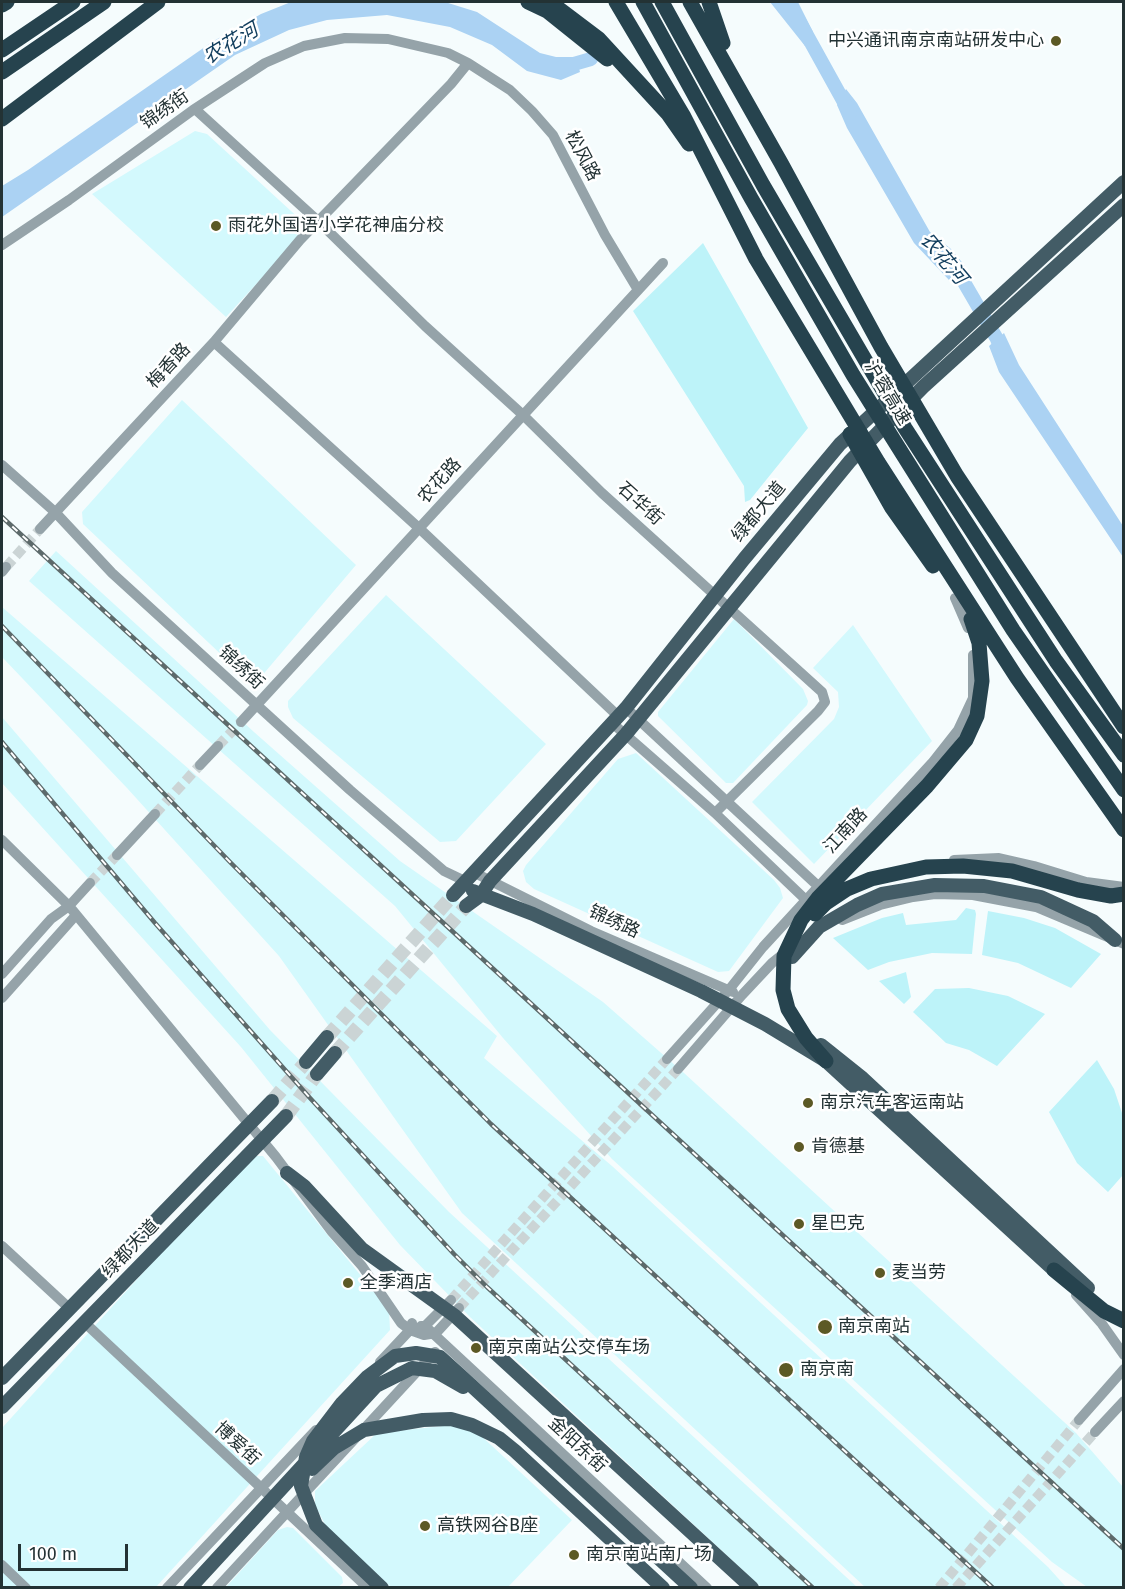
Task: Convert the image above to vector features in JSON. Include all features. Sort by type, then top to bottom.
[{"type":"highway","points":[[2,5],[7,2]]},
{"type":"highway","points":[[2,50],[73,2]]},
{"type":"highway","points":[[2,72],[104,2]]},
{"type":"highway","points":[[2,119],[152,6],[164,2]]},
{"type":"highway","points":[[528,2],[547,11],[675,114],[875,468],[1017,678],[1124,830]]},
{"type":"highway","points":[[550,2],[599,39],[643,87]]},
{"type":"highway","points":[[616,2],[674,98],[675,114],[683,136],[712,176]]},
{"type":"highway","name":"沪蓉高速","points":[[643,2],[751,198],[892,439],[1019,639],[1124,790]]},
{"type":"highway","name":"沪蓉高速","points":[[662,2],[739,143],[905,428],[1056,661],[1124,755]]},
{"type":"highway","points":[[690,2],[881,347],[1067,658],[1108,733]]},
{"type":"highway","points":[[709,2],[715,25],[756,118]]},
{"type":"highway","points":[[826,1060],[793,1022],[785,1000],[782,970],[784,956],[801,920],[818,898],[927,786],[966,740],[977,716],[982,681],[979,643],[967,610],[955,598],[892,508],[875,468]]},
{"type":"highway","points":[[957,476],[1124,727]]},
{"type":"highway","points":[[785,1000],[798,940],[807,925],[826,903],[871,879],[926,867],[984,867],[1012,871],[1078,890],[1111,896],[1124,894]]},
{"type":"highway","points":[[792,962],[791,1000],[805,1027],[821,1045]]},
{"type":"highway","points":[[802,1033],[821,1045]]},
{"type":"highway","points":[[1054,1270],[1118,1316]]},
{"type":"highway","points":[[1088,1288],[1118,1316]]},
{"type":"main road","name":"绿都大道","points":[[465,884],[618,715],[840,444],[1124,182]]},
{"type":"main road","points":[[466,906],[481,895],[490,882],[626,734],[850,461],[923,387],[1124,206]]},
{"type":"main road","points":[[465,884],[481,895],[539,917],[701,991],[765,1024],[826,1060],[1054,1270]]},
{"type":"main road","points":[[792,962],[819,927],[833,918],[882,894],[935,885],[984,886],[1017,891],[1057,903],[1093,921],[1119,942]]},
{"type":"main road","points":[[306,1062],[327,1037]]},
{"type":"main road","points":[[821,1045],[861,1077],[1088,1288]]},
{"type":"main road","points":[[317,1074],[335,1053]]},
{"type":"main road","name":"绿都大道","points":[[2,1378],[272,1101]]},
{"type":"main road","name":"绿都大道","points":[[2,1407],[285,1116]]},
{"type":"main road","points":[[287,1173],[304,1186],[362,1249],[455,1316],[752,1587]]},
{"type":"main road","points":[[382,1587],[316,1525],[301,1486],[306,1457],[313,1442],[342,1403],[367,1377],[395,1356],[416,1353],[440,1357],[691,1587]]},
{"type":"main road","points":[[190,1587],[376,1386],[412,1368],[435,1371],[471,1392],[522,1444],[680,1587]]},
{"type":"main road","points":[[202,1587],[334,1448],[364,1430],[382,1425],[451,1419],[472,1425],[499,1438],[663,1587]]},
{"type":"street","name":"锦绣街","points":[[2,245],[69,200],[195,109],[265,63],[304,46],[345,38],[387,39],[448,53],[468,63]]},
{"type":"street","name":"梅香路","points":[[40,529],[214,342],[318,222],[451,84],[468,63]]},
{"type":"street","name":"松风路","points":[[468,63],[510,90],[553,135],[605,235],[638,290]]},
{"type":"street","name":"石华街","points":[[195,109],[523,415],[602,493],[822,692],[825,702],[818,711],[715,813]]},
{"type":"street","name":"农花路","points":[[241,722],[663,262]]},
{"type":"street","points":[[214,342],[420,528],[618,715],[626,734],[715,813],[806,900]]},
{"type":"street","name":"锦绣街","points":[[2,465],[55,512],[112,573],[256,706],[444,871],[465,884]]},
{"type":"street","name":"江南路","points":[[667,1059],[728,991],[763,947],[932,763],[958,730],[973,698],[973,655],[967,622],[955,598]]},
{"type":"street","points":[[618,715],[638,720],[818,886]]},
{"type":"street","points":[[200,765],[218,746]]},
{"type":"street","points":[[117,855],[155,813]]},
{"type":"street","points":[[2,840],[69,906],[248,1126],[262,1140],[362,1266],[390,1308],[411,1327],[424,1335],[435,1333],[455,1304],[426,1326],[411,1327],[169,1587]]},
{"type":"street","points":[[763,947],[837,888],[863,874],[915,864],[999,858],[1035,866],[1086,882],[1124,886]]},
{"type":"street","name":"锦绣路","points":[[465,884],[490,882],[591,931],[742,995]]},
{"type":"street","points":[[2,974],[51,919],[69,906],[90,883]]},
{"type":"street","points":[[678,1069],[772,963],[837,922],[880,905],[935,894],[1012,901],[1058,916],[1119,942]]},
{"type":"street","points":[[2,998],[76,915]]},
{"type":"street","points":[[2,1246],[69,1308]]},
{"type":"street","points":[[1054,1270],[1102,1324],[1124,1355]]},
{"type":"street","name":"博爱街","points":[[84,1322],[286,1513],[368,1587]]},
{"type":"street","name":"金阳东街","points":[[426,1326],[435,1333],[442,1344],[707,1587]]},
{"type":"street","points":[[217,1587],[442,1344]]},
{"type":"street","points":[[1079,1420],[1124,1369]]},
{"type":"street","points":[[1095,1432],[1124,1401]]},
{"type":"street","points":[[169,1587],[342,1403]]},
{"type":"street","points":[[2,1565],[26,1587]]},
{"type":"shaded area","name":"雨花外国语小学花神庙分校","points":[[195,131],[207,134],[303,222],[305,231],[226,317],[92,194]]},
{"type":"shaded area","points":[[703,243],[808,428],[750,500],[745,502],[744,486],[633,311]]},
{"type":"shaded area","points":[[182,400],[356,565],[260,678],[246,678],[83,524],[82,512]]},
{"type":"shaded area","points":[[56,551],[254,732],[400,861],[603,1002],[684,1073],[1076,1433],[1123,1487],[1123,1587],[1087,1587],[1052,1562],[612,1159],[503,1038],[395,906],[29,581]]},
{"type":"shaded area","points":[[386,595],[546,744],[456,841],[440,842],[293,718],[288,707],[288,701]]},
{"type":"shaded area","points":[[2,607],[497,1036],[484,1058],[612,1166],[1048,1567],[1066,1587],[865,1587],[462,1213],[279,956],[127,788],[2,657]]},
{"type":"shaded area","points":[[734,619],[803,689],[808,701],[807,705],[733,783],[726,783],[658,716],[658,712]]},
{"type":"shaded area","points":[[853,625],[932,741],[814,864],[752,802],[834,719],[839,707],[838,692],[813,668]]},
{"type":"shaded area","points":[[2,717],[270,1030],[449,1212],[857,1587],[761,1587],[470,1317],[400,1245],[241,1047],[2,783]]},
{"type":"shaded area","points":[[636,753],[780,888],[783,898],[729,971],[718,972],[534,889],[526,882],[523,871],[526,865],[618,759]]},
{"type":"shaded area","points":[[966,908],[975,910],[976,914],[972,954],[932,953],[889,962],[868,970],[833,938],[882,918],[903,913],[906,925],[956,920]]},
{"type":"shaded area","points":[[988,911],[1024,918],[1055,928],[1101,954],[1071,988],[1018,963],[982,955]]},
{"type":"shaded area","points":[[906,972],[911,997],[904,1004],[879,981]]},
{"type":"shaded area","points":[[969,988],[1008,996],[1045,1014],[997,1066],[969,1050],[946,1043],[913,1012],[935,989]]},
{"type":"shaded area","points":[[1097,1060],[1114,1089],[1123,1116],[1123,1175],[1108,1192],[1077,1163],[1049,1112]]},
{"type":"shaded area","points":[[249,1156],[263,1156],[389,1310],[390,1330],[156,1587],[2,1587],[2,1428]]},
{"type":"shaded area","name":"高铁网谷B座","points":[[452,1425],[478,1433],[572,1520],[508,1587],[391,1587],[327,1528],[315,1505],[315,1491],[377,1433]]},
{"type":"shaded area","points":[[293,1528],[342,1577],[343,1583],[338,1587],[226,1587],[278,1530]]},
{"type":"water","points":[[291,2],[445,2],[477,12],[540,53],[556,57],[576,57],[580,72],[561,80],[527,71],[492,45],[450,27],[387,15],[327,20],[289,30],[235,55],[2,217],[2,186],[212,42],[261,14]]},
{"type":"water","points":[[770,2],[798,2],[813,32],[805,46]]},
{"type":"water","points":[[846,89],[857,103],[930,232],[951,249],[965,266],[949,280],[914,243],[847,128],[837,105]]},
{"type":"water","points":[[1004,333],[1019,365],[1123,526],[1123,557],[999,372],[989,346]]},
{"type":"waterway","name":"农花河","points":[[785,2],[793,10],[850,113]]},
{"type":"waterway","name":"农花河","points":[[560,68],[591,59]]},
{"type":"waterway","name":"农花河","points":[[945,259],[958,272],[997,339],[1003,355]]},
{"type":"tunnel","points":[[6,567],[40,529]]},
{"type":"tunnel","points":[[218,746],[241,722]]},
{"type":"tunnel","points":[[155,814],[200,765]]},
{"type":"tunnel","points":[[90,883],[117,855]]},
{"type":"tunnel","points":[[327,1037],[453,895]]},
{"type":"tunnel","points":[[335,1053],[466,906]]},
{"type":"tunnel","points":[[451,1300],[667,1059]]},
{"type":"tunnel","points":[[272,1101],[306,1062]]},
{"type":"tunnel","points":[[459,1308],[678,1069]]},
{"type":"tunnel","points":[[286,1116],[317,1074]]},
{"type":"tunnel","points":[[939,1588],[1079,1420]]},
{"type":"tunnel","points":[[956,1588],[1095,1432]]},
{"type":"railway","points":[[2,517],[1124,1549]]},
{"type":"railway","points":[[2,626],[230,862],[491,1124],[993,1588]]},
{"type":"railway","points":[[2,742],[155,923],[310,1098],[454,1254],[813,1588]]},
{"type":"place","name":"中兴通讯南京南站研发中心","points":[[1056,41]]},
{"type":"place","name":"雨花外国语小学花神庙分校","points":[[216,226]]},
{"type":"place","name":"南京汽车客运南站","points":[[808,1103]]},
{"type":"place","name":"肯德基","points":[[799,1147]]},
{"type":"place","name":"星巴克","points":[[799,1224]]},
{"type":"place","name":"麦当劳","points":[[880,1273]]},
{"type":"place","name":"全季酒店","points":[[348,1283]]},
{"type":"place","name":"南京南站","points":[[825,1327]]},
{"type":"place","name":"南京南站公交停车场","points":[[476,1348]]},
{"type":"place","name":"南京南","points":[[786,1370]]},
{"type":"place","name":"高铁网谷B座","points":[[425,1526]]},
{"type":"place","name":"南京南站南广场","points":[[574,1555]]}]
